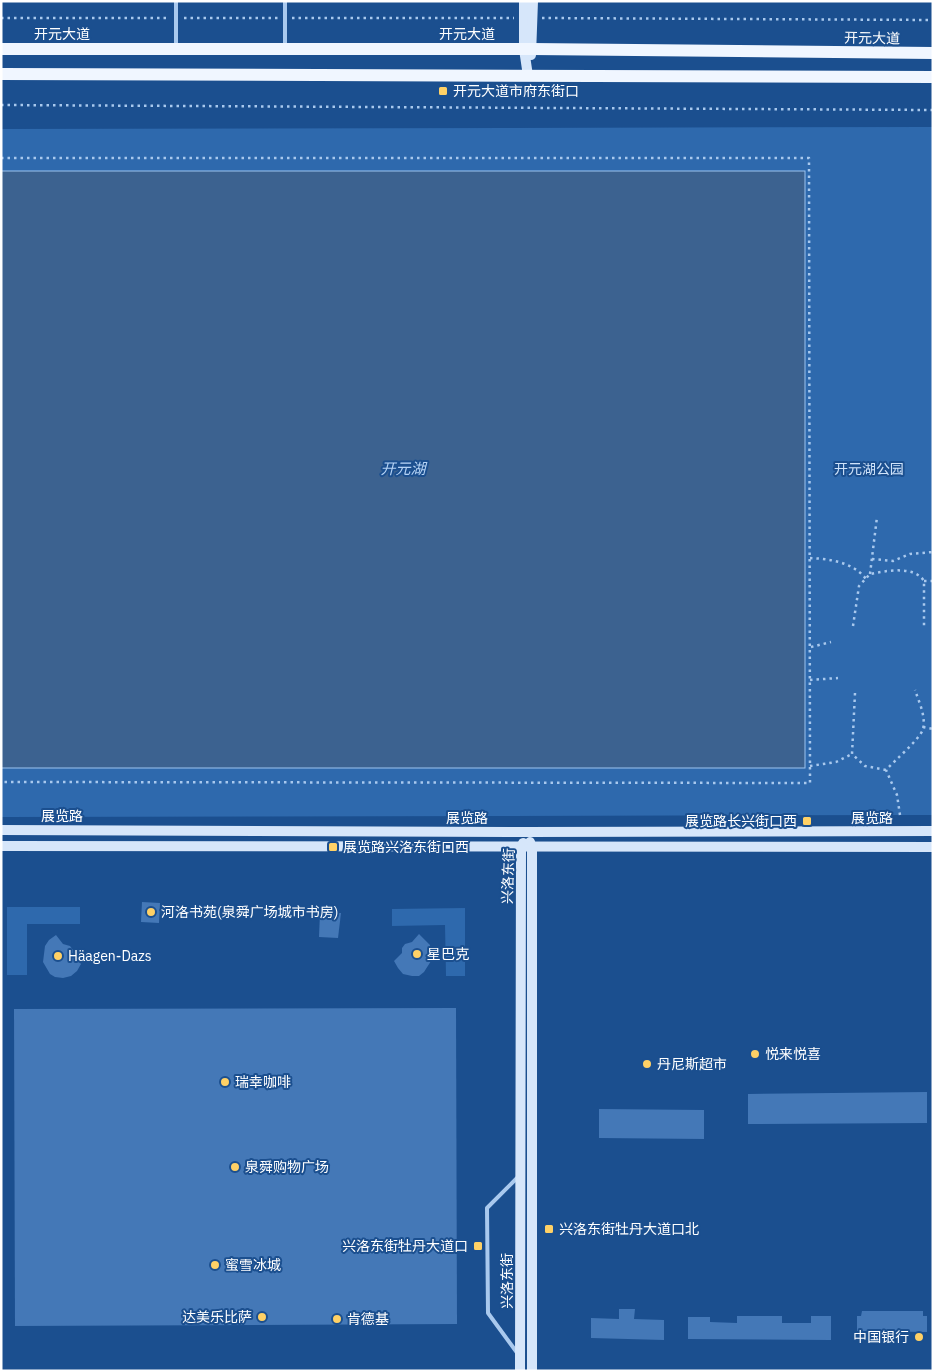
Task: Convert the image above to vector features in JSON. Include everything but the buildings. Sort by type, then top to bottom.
[{"type":"main road","name":"开元大道","points":[[1,49],[528,49],[933,54]]},
{"type":"main road","points":[[1,74],[933,77]]},
{"type":"street","points":[[524,1],[528,18],[528,76]]},
{"type":"street","points":[[528,18],[533,1]]},
{"type":"street","name":"展览路","points":[[1,830],[933,831]]},
{"type":"street","name":"兴洛东街","points":[[526,832],[532,1371]]},
{"type":"street","points":[[1,846],[933,848]]},
{"type":"street","name":"兴洛东街","points":[[520,1371],[521,1174],[527,848]]},
{"type":"lane","points":[[176,1],[176,48]]},
{"type":"lane","points":[[285,1],[285,48]]},
{"type":"lane","points":[[520,1358],[488,1313],[487,1208],[521,1174]]},
{"type":"path","points":[[1,18],[933,20]]},
{"type":"path","points":[[1,105],[933,110]]},
{"type":"path","points":[[1,158],[809,158],[810,783],[1,782]]},
{"type":"path","points":[[854,626],[860,586],[870,574],[877,517]]},
{"type":"path","points":[[872,559],[893,561],[910,554],[933,552]]},
{"type":"path","points":[[810,558],[840,562],[860,571],[866,579]]},
{"type":"path","points":[[870,574],[884,571],[914,572],[924,581],[933,581]]},
{"type":"path","points":[[924,581],[924,628]]},
{"type":"path","points":[[810,647],[831,642]]},
{"type":"path","points":[[810,680],[838,678]]},
{"type":"path","points":[[886,770],[923,731],[920,704],[916,690]]},
{"type":"path","points":[[855,693],[852,723],[852,754],[865,766],[886,770],[897,795],[900,815]]},
{"type":"path","points":[[923,726],[933,729]]},
{"type":"path","points":[[810,766],[836,762],[852,754]]},
{"type":"green space","name":"开元湖公园","points":[[933,127],[933,815],[1,817],[1,768],[805,768],[805,171],[1,171],[1,129]]},
{"type":"green space","points":[[7,907],[80,907],[80,924],[27,924],[27,975],[7,975]]},
{"type":"green space","points":[[465,908],[465,976],[446,976],[445,925],[392,926],[392,909]]},
{"type":"water","name":"开元湖","points":[[1,171],[805,171],[805,768],[1,768]]},
{"type":"place","name":"开元大道市府东街口","points":[[443,91]]},
{"type":"place","name":"展览路长兴街口西","points":[[807,821]]},
{"type":"place","name":"展览路兴洛东街口西","points":[[333,847]]},
{"type":"place","name":"河洛书苑(泉舜广场城市书房)","points":[[151,912]]},
{"type":"place","name":"星巴克","points":[[417,954]]},
{"type":"place","name":"Häagen-Dazs","points":[[58,956]]},
{"type":"place","name":"悦来悦喜","points":[[755,1054]]},
{"type":"place","name":"丹尼斯超市","points":[[647,1064]]},
{"type":"place","name":"瑞幸咖啡","points":[[225,1082]]},
{"type":"place","name":"泉舜购物广场","points":[[235,1167]]},
{"type":"place","name":"兴洛东街牡丹大道口北","points":[[549,1229]]},
{"type":"place","name":"兴洛东街牡丹大道口","points":[[478,1246]]},
{"type":"place","name":"蜜雪冰城","points":[[215,1265]]},
{"type":"place","name":"达美乐比萨","points":[[262,1317]]},
{"type":"place","name":"肯德基","points":[[337,1319]]},
{"type":"place","name":"中国银行","points":[[919,1337]]}]
